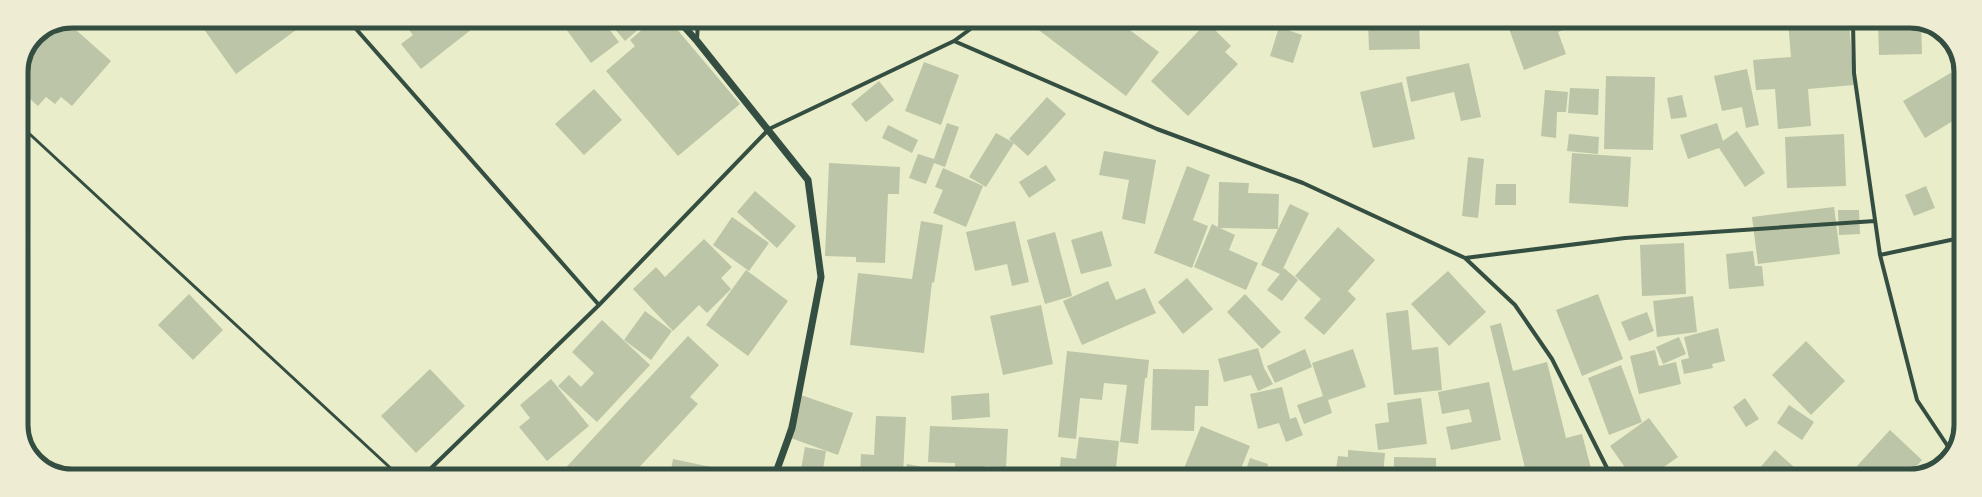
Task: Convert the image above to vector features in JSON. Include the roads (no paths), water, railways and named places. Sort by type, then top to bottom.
[{"type":"street","points":[[355,28],[599,305]]},
{"type":"street","points":[[685,28],[769,129],[808,180],[821,278],[792,428],[777,469]]},
{"type":"street","points":[[697,41],[698,28]]},
{"type":"street","points":[[430,469],[599,305],[769,129],[954,41],[972,28]]},
{"type":"street","points":[[1853,28],[1854,73],[1880,255],[1917,400],[1948,447]]},
{"type":"street","points":[[954,41],[1157,129],[1303,183],[1465,258],[1515,305],[1552,359],[1607,469]]},
{"type":"street","points":[[1465,258],[1625,238],[1875,222]]},
{"type":"street","points":[[1880,255],[1954,239]]},
{"type":"lane","points":[[28,132],[392,469]]}]
